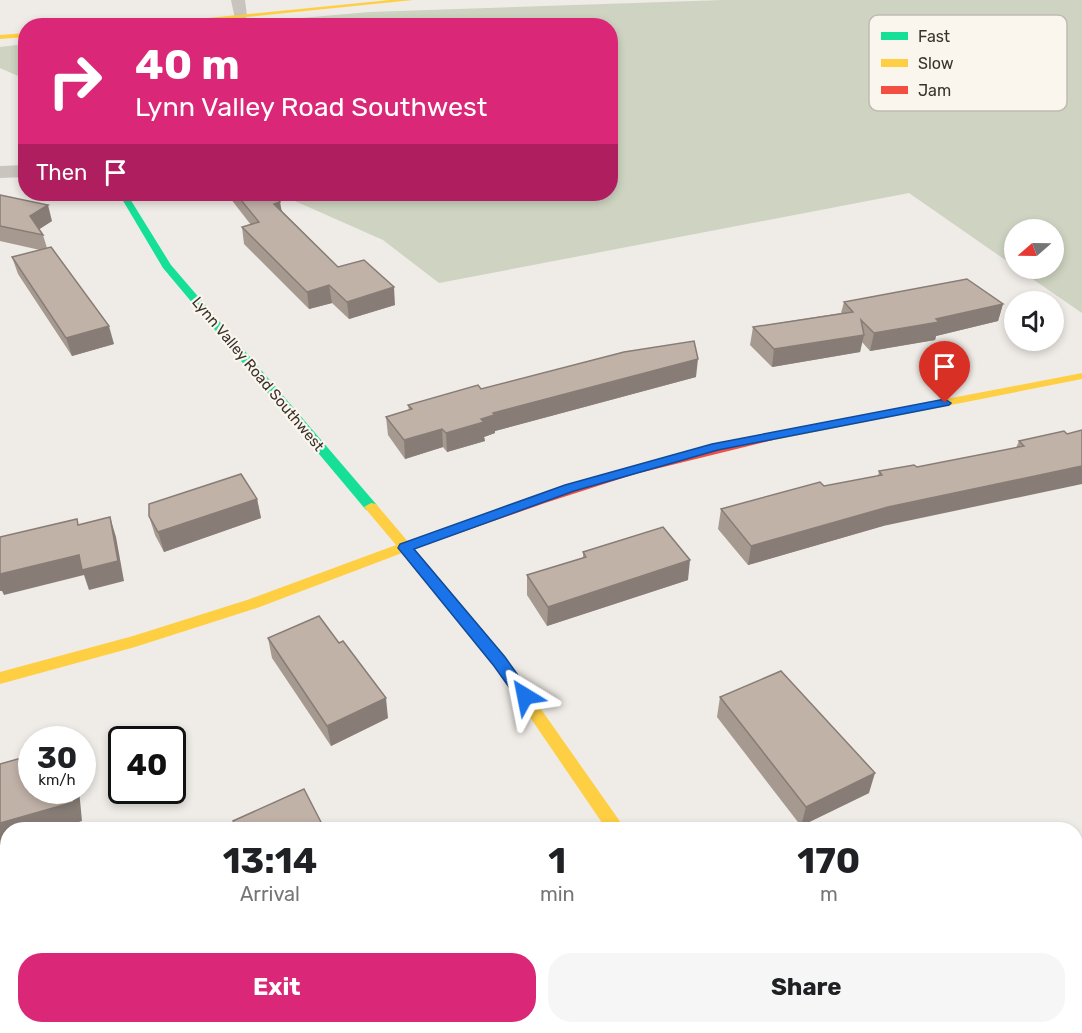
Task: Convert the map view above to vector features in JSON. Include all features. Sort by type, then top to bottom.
[{"type":"street","points":[[238,0],[240,16]]},
{"type":"street","points":[[218,18],[410,0]]},
{"type":"street","points":[[0,38],[18,36]]},
{"type":"street","points":[[0,172],[18,171]]},
{"type":"street","name":"Lynn Valley Road Southwest","points":[[127,201],[167,266],[500,662],[611,822]]},
{"type":"street","points":[[0,678],[135,641],[252,604],[569,488],[716,447],[1082,376]]},
{"type":"green space","points":[[723,0],[1082,0],[1082,313],[1064,301],[1064,291],[1050,291],[1033,279],[1064,279],[1064,219],[1004,219],[1004,259],[909,193],[439,283],[383,240],[295,201],[618,201],[618,18],[302,18],[369,12]]},
{"type":"green space","points":[[18,45],[18,76],[0,68],[0,47]]},
{"type":"building","points":[[0,195],[18,199],[18,201],[48,205],[30,216],[43,235],[0,226]]},
{"type":"building","points":[[242,201],[279,201],[274,204],[338,267],[364,260],[394,287],[347,302],[329,285],[307,292],[242,227],[259,222]]},
{"type":"building","points":[[51,247],[109,326],[66,338],[12,257]]},
{"type":"building","points":[[967,279],[1003,304],[936,319],[939,322],[874,333],[861,320],[864,335],[774,349],[753,327],[853,312],[844,302]]},
{"type":"building","points":[[694,341],[698,359],[493,413],[494,415],[481,419],[484,422],[446,433],[442,429],[404,440],[386,417],[412,409],[408,405],[478,385],[481,389],[624,352]]},
{"type":"building","points":[[1082,430],[1082,466],[888,507],[751,546],[721,509],[820,482],[824,486],[882,475],[879,471],[914,465],[917,467],[1024,446],[1019,441],[1064,431],[1067,434]]},
{"type":"building","points":[[241,474],[257,499],[158,532],[149,516],[149,504]]},
{"type":"building","points":[[110,517],[118,561],[82,570],[79,555],[0,574],[0,537],[77,519],[78,525]]},
{"type":"building","points":[[663,527],[690,560],[548,607],[527,575],[586,557],[583,552]]},
{"type":"building","points":[[319,616],[339,643],[343,641],[386,698],[327,726],[268,638]]},
{"type":"building","points":[[781,671],[875,773],[806,807],[720,697]]},
{"type":"building","points":[[18,759],[18,804],[67,804],[4,822],[0,822],[0,764]]},
{"type":"building","points":[[304,789],[321,822],[233,822]]},
{"type":"traffic: fast","points":[[127,201],[167,266],[371,507]]},
{"type":"traffic: slow","points":[[217,18],[410,0]]},
{"type":"traffic: slow","points":[[0,37],[18,36]]},
{"type":"traffic: slow","points":[[769,437],[1082,376]]},
{"type":"traffic: slow","points":[[0,678],[135,641],[252,604],[405,547],[371,507]]},
{"type":"traffic: slow","points":[[442,592],[500,662],[611,822]]},
{"type":"traffic: jam","points":[[442,592],[405,547],[631,471],[676,458],[769,437]]},
{"type":"route","points":[[525,696],[500,662],[405,548],[569,488],[716,447],[945,403]]}]
